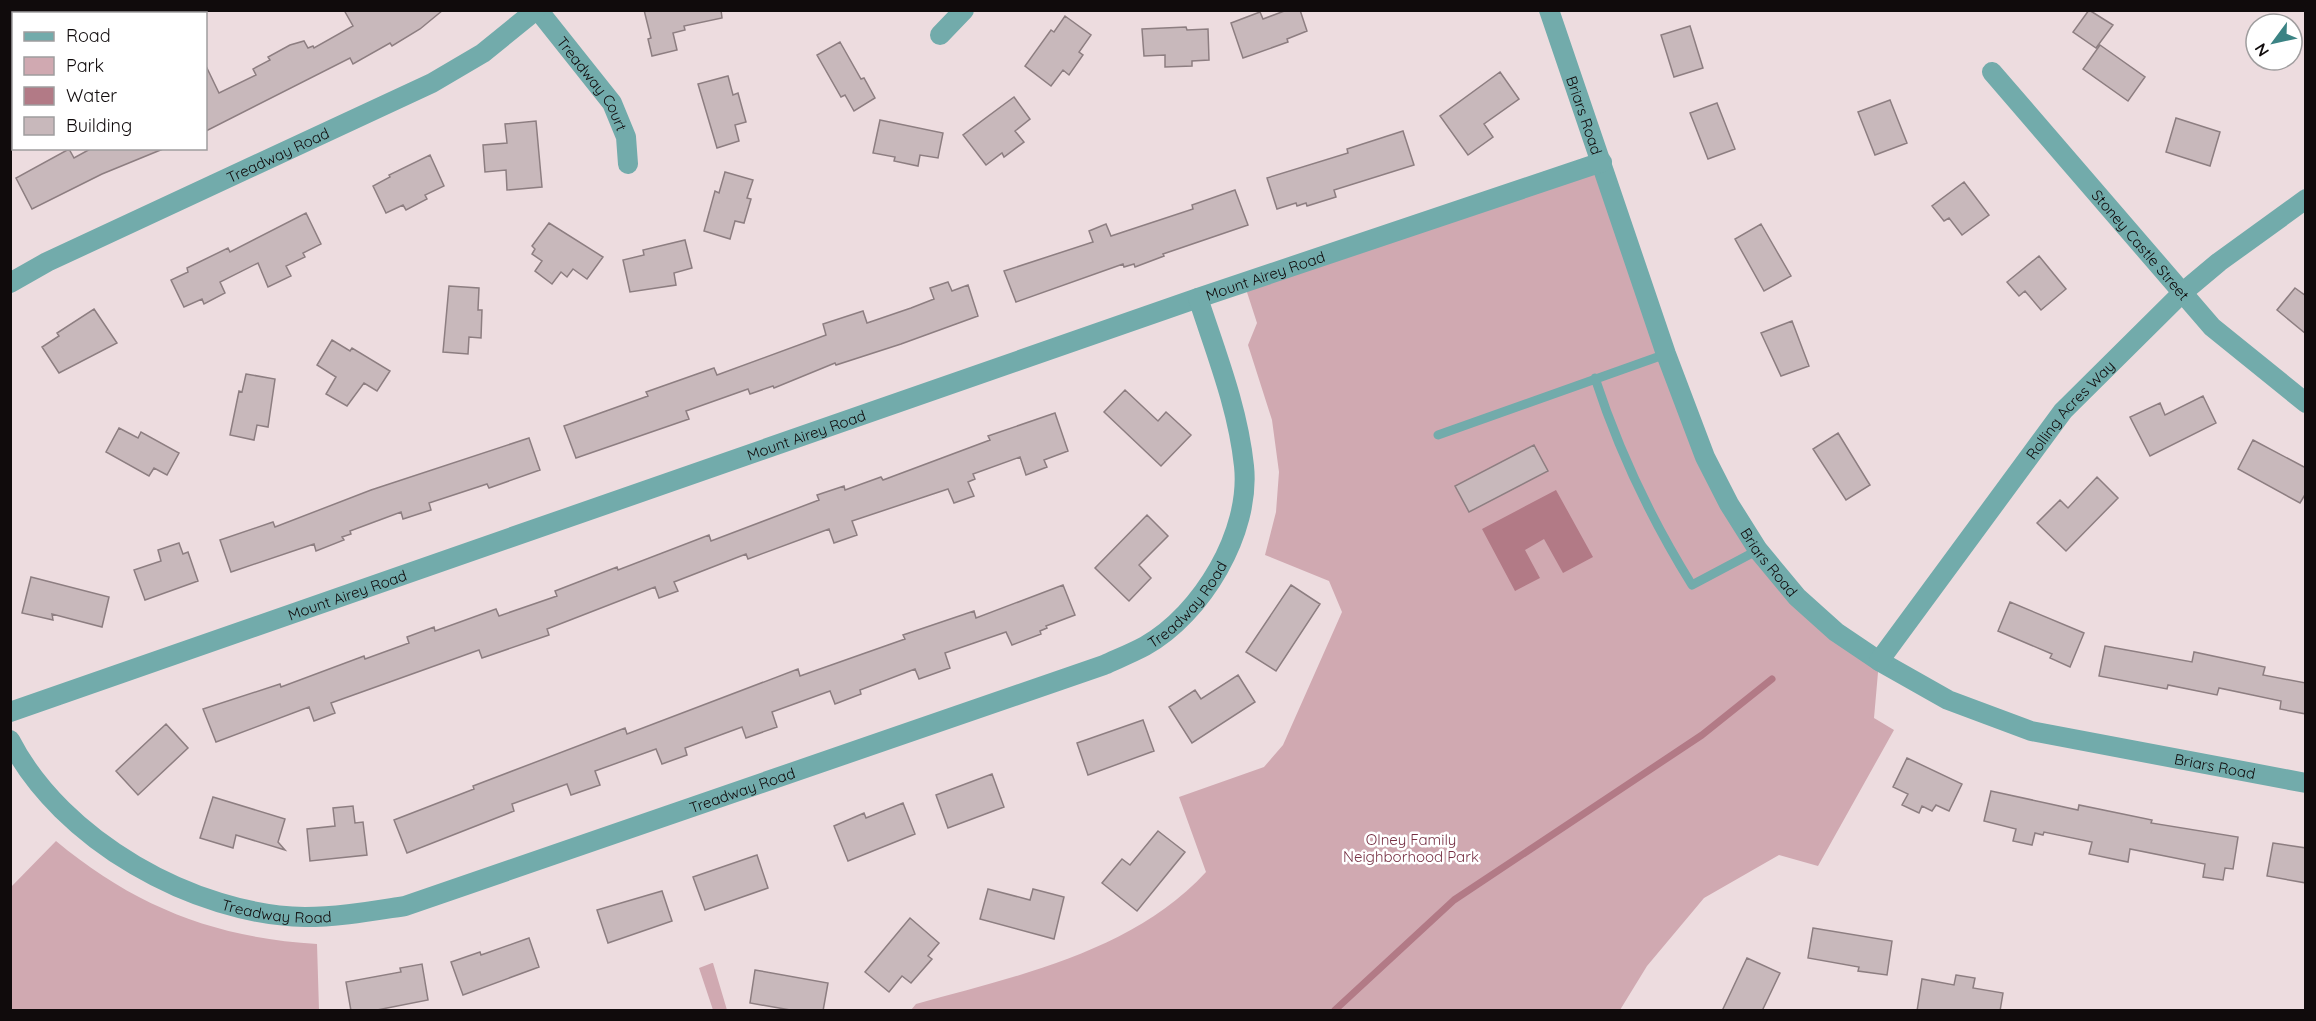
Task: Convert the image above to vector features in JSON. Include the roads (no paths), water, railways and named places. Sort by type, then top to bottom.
[{"type":"street","name":"Treadway Court","points":[[537,10],[612,103],[626,137],[628,164]]},
{"type":"street","name":"Treadway Road","points":[[10,284],[47,261],[432,83],[483,52],[537,10]]},
{"type":"street","points":[[940,35],[964,10]]},
{"type":"street","name":"Briars Road","points":[[1549,10],[1666,354],[1706,457],[1729,504],[1771,568],[1836,632],[1879,661],[1948,700],[2031,731],[2306,783]]},
{"type":"street","name":"Stoney Castle Street","points":[[1992,72],[2212,327],[2306,403]]},
{"type":"street","name":"Mount Airey Road","points":[[10,712],[1198,298],[1602,162]]},
{"type":"street","name":"Rolling Acres Way","points":[[1879,661],[2062,411],[2182,293],[2219,262],[2306,199]]},
{"type":"street","name":"Treadway Road","points":[[10,740],[43,788],[76,823],[117,856],[162,881],[233,906],[302,917],[340,916],[405,906],[1104,665],[1147,645],[1169,628],[1197,599],[1214,577],[1238,527],[1244,498],[1244,468],[1239,432],[1230,396],[1198,298]]},
{"type":"lane","points":[[1438,435],[1666,354]]},
{"type":"lane","points":[[1595,378],[1621,454],[1667,545],[1692,585],[1758,550]]},
{"type":"water","points":[[1556,490],[1593,557],[1563,573],[1544,539],[1525,550],[1540,578],[1515,591],[1482,529]]},
{"type":"waterway","points":[[1335,1010],[1454,900],[1702,735],[1772,679]]},
{"type":"park label","name":"Olney Family Neighborhood Park","points":[[1411,848]]}]
